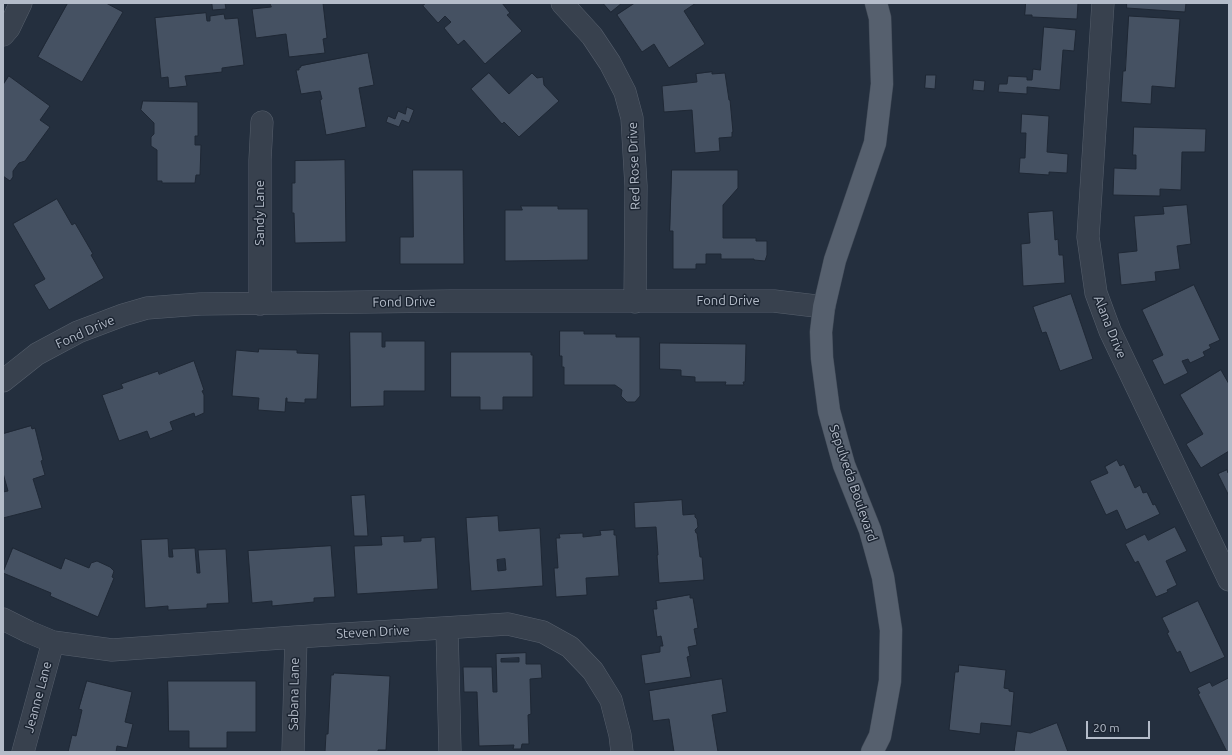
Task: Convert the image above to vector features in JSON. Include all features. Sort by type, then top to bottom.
[{"type":"main road","name":"Sepulveda Boulevard","points":[[872,752],[880,736],[890,681],[891,630],[883,577],[870,530],[844,465],[829,411],[822,358],[822,332],[824,307],[835,260],[875,142],[882,84],[880,18],[876,3]]},
{"type":"street","points":[[3,35],[9,28],[21,3]]},
{"type":"street","name":"Red Rose Drive","points":[[562,3],[592,36],[610,63],[625,92],[632,118],[636,186],[635,302]]},
{"type":"street","name":"Alana Drive","points":[[1104,3],[1088,237],[1096,293],[1110,331],[1229,580]]},
{"type":"street","name":"Sandy Lane","points":[[260,304],[260,160],[262,122]]},
{"type":"street","name":"Fond Drive","points":[[3,381],[37,354],[78,332],[123,315],[147,308],[200,304],[450,301],[774,301],[824,307]]},
{"type":"street","points":[[3,619],[28,632],[53,642]]},
{"type":"street","name":"Steven Drive","points":[[53,642],[112,650],[508,624],[543,632],[570,647],[593,671],[611,700],[620,735],[622,752]]},
{"type":"street","points":[[447,628],[450,752]]},
{"type":"street","name":"Sabana Lane","points":[[293,752],[296,637]]},
{"type":"street","name":"Jeanne Lane","points":[[23,752],[53,642]]},
{"type":"building","points":[[68,3],[106,3],[123,12],[82,82],[38,57]]},
{"type":"building","points":[[212,3],[225,3],[226,9],[213,10]]},
{"type":"building","points":[[270,3],[323,3],[327,38],[323,39],[325,53],[289,57],[286,34],[256,38],[252,9],[271,7]]},
{"type":"building","points":[[426,3],[502,3],[510,13],[507,15],[522,31],[485,64],[464,40],[458,45],[444,28],[451,22],[445,16],[438,23],[423,6]]},
{"type":"building","points":[[603,3],[622,3],[611,12]]},
{"type":"building","points":[[635,3],[696,3],[684,11],[705,44],[669,68],[654,44],[642,52],[617,15]]},
{"type":"building","points":[[1026,3],[1078,3],[1077,19],[1032,17],[1032,15],[1025,15]]},
{"type":"building","points":[[1127,3],[1186,3],[1185,12],[1127,8]]},
{"type":"building","points":[[206,13],[207,21],[210,21],[210,16],[224,14],[225,19],[238,18],[244,65],[222,68],[222,72],[185,76],[187,86],[169,88],[168,77],[161,78],[155,18]]},
{"type":"building","points":[[1129,16],[1180,19],[1175,88],[1152,86],[1151,104],[1121,102]]},
{"type":"building","points":[[1044,27],[1076,30],[1074,51],[1063,50],[1060,90],[1027,87],[1027,94],[998,92],[999,84],[1007,84],[1008,76],[1027,77],[1027,80],[1032,80],[1033,69],[1040,70]]},
{"type":"building","points":[[368,53],[374,85],[359,88],[366,127],[326,135],[320,100],[322,99],[320,91],[301,94],[296,70],[299,70],[301,66]]},
{"type":"building","points":[[712,72],[712,74],[725,73],[730,100],[733,132],[732,137],[719,138],[720,151],[695,153],[692,110],[664,112],[662,86],[697,82],[696,74]]},
{"type":"building","points":[[489,73],[509,94],[532,73],[537,78],[543,77],[544,85],[559,101],[519,137],[504,122],[502,124],[471,89]]},
{"type":"building","points":[[926,75],[936,75],[935,89],[925,88]]},
{"type":"building","points":[[9,76],[50,106],[40,120],[50,127],[25,161],[19,163],[13,171],[13,177],[10,181],[3,176],[3,85]]},
{"type":"building","points":[[974,80],[985,81],[984,91],[973,90]]},
{"type":"building","points":[[143,101],[198,102],[198,136],[195,136],[195,145],[201,145],[200,175],[196,175],[195,183],[162,183],[162,181],[157,181],[157,150],[151,146],[151,137],[154,134],[154,123],[141,110]]},
{"type":"building","points":[[407,107],[414,110],[409,123],[402,120],[399,127],[386,122],[388,116],[395,119],[398,111],[405,114]]},
{"type":"building","points":[[1022,114],[1049,116],[1047,152],[1068,154],[1067,173],[1049,172],[1049,175],[1019,173],[1020,158],[1025,158],[1026,133],[1021,133]]},
{"type":"building","points":[[1134,127],[1206,129],[1205,152],[1182,152],[1181,190],[1160,189],[1160,196],[1113,195],[1114,168],[1136,169],[1136,155],[1133,155]]},
{"type":"building","points":[[345,160],[346,242],[295,243],[294,213],[292,213],[292,183],[295,183],[295,161]]},
{"type":"building","points":[[413,170],[463,170],[464,264],[400,264],[400,237],[413,237]]},
{"type":"building","points":[[672,170],[738,170],[738,188],[723,205],[723,238],[756,238],[756,241],[767,241],[767,255],[765,261],[754,259],[721,259],[721,254],[706,254],[706,264],[696,264],[696,269],[673,269],[673,231],[670,231]]},
{"type":"building","points":[[57,199],[72,225],[75,223],[93,254],[91,255],[104,278],[49,310],[34,285],[45,279],[13,224]]},
{"type":"building","points":[[1187,205],[1191,244],[1177,246],[1180,269],[1155,272],[1156,281],[1121,285],[1118,253],[1137,251],[1134,216],[1164,214],[1163,207]]},
{"type":"building","points":[[521,206],[558,206],[558,209],[588,209],[588,260],[505,261],[505,210],[522,210]]},
{"type":"building","points":[[1053,211],[1055,240],[1058,239],[1059,255],[1063,255],[1065,283],[1023,286],[1021,244],[1030,243],[1028,213]]},
{"type":"building","points":[[1194,285],[1220,340],[1209,345],[1211,348],[1203,352],[1205,356],[1190,363],[1188,359],[1182,361],[1188,373],[1164,385],[1152,360],[1163,355],[1142,310]]},
{"type":"building","points":[[1071,294],[1093,359],[1060,371],[1046,332],[1042,333],[1033,307]]},
{"type":"building","points":[[560,331],[584,331],[584,334],[616,334],[616,337],[640,337],[640,396],[635,402],[627,402],[621,396],[622,390],[615,385],[564,385],[564,367],[562,367],[562,356],[560,356]]},
{"type":"building","points":[[350,332],[382,332],[382,347],[385,347],[385,341],[425,341],[425,391],[384,391],[384,406],[351,407]]},
{"type":"building","points":[[660,343],[746,344],[744,385],[725,385],[726,382],[695,382],[695,377],[681,376],[681,370],[660,369]]},
{"type":"building","points":[[259,349],[297,350],[297,353],[319,354],[317,399],[305,399],[305,403],[287,402],[286,398],[285,412],[258,410],[259,398],[232,396],[236,350],[258,352]]},
{"type":"building","points":[[451,352],[531,352],[531,355],[533,355],[533,397],[503,397],[503,410],[480,410],[480,397],[451,397]]},
{"type":"building","points":[[194,361],[204,390],[202,391],[204,395],[204,413],[195,417],[194,413],[170,422],[173,430],[150,439],[147,431],[119,441],[102,395],[123,388],[121,384],[158,371],[159,374]]},
{"type":"building","points":[[1221,370],[1229,384],[1229,451],[1201,468],[1186,444],[1203,434],[1180,395]]},
{"type":"building","points":[[31,426],[32,429],[35,428],[43,460],[41,461],[45,475],[33,479],[42,508],[3,518],[3,492],[8,491],[3,473],[3,434]]},
{"type":"building","points":[[1117,460],[1120,466],[1124,464],[1135,488],[1140,485],[1143,493],[1147,492],[1153,505],[1155,504],[1160,514],[1126,530],[1117,510],[1106,515],[1090,481],[1108,473],[1105,467]]},
{"type":"building","points":[[1227,470],[1228,473],[1229,472],[1229,496],[1218,474]]},
{"type":"building","points":[[365,495],[368,536],[354,536],[351,496]]},
{"type":"building","points":[[682,500],[683,515],[695,514],[697,519],[698,527],[695,530],[697,533],[700,557],[702,557],[704,580],[659,583],[656,527],[635,528],[634,503]]},
{"type":"building","points":[[498,516],[499,531],[540,528],[543,586],[471,591],[466,518]],"holes":[[[505,559],[506,570],[498,571],[497,560]]]},
{"type":"building","points":[[1175,527],[1187,551],[1166,561],[1177,585],[1167,590],[1168,592],[1156,597],[1138,561],[1135,563],[1125,544],[1145,534],[1148,540]]},
{"type":"building","points":[[614,530],[614,535],[616,535],[619,576],[586,578],[587,595],[556,597],[554,568],[558,568],[556,538],[560,538],[559,534],[583,533],[583,537],[601,535],[600,531]]},
{"type":"building","points":[[404,536],[404,542],[421,541],[421,538],[435,537],[438,589],[357,594],[354,546],[382,545],[381,537]]},
{"type":"building","points":[[168,539],[169,557],[173,557],[172,549],[195,548],[197,573],[200,573],[198,550],[226,549],[229,603],[207,604],[207,608],[168,610],[168,606],[145,608],[141,540]]},
{"type":"building","points":[[331,546],[335,597],[314,598],[314,602],[272,606],[272,601],[252,603],[248,551]]},
{"type":"building","points":[[13,548],[61,569],[65,558],[89,568],[91,563],[97,561],[110,567],[114,571],[112,577],[114,578],[98,617],[50,596],[51,593],[3,573]]},
{"type":"building","points":[[690,595],[690,598],[693,598],[698,628],[694,629],[697,645],[688,647],[690,656],[687,657],[691,677],[645,684],[641,655],[660,652],[660,646],[663,646],[661,636],[657,637],[653,609],[657,609],[656,601]]},
{"type":"building","points":[[1198,601],[1225,657],[1190,673],[1180,651],[1177,653],[1167,633],[1169,632],[1162,618]]},
{"type":"building","points":[[526,653],[526,664],[541,664],[542,678],[530,679],[531,714],[528,715],[529,744],[522,744],[521,749],[513,749],[514,745],[479,746],[477,692],[464,692],[463,667],[492,667],[493,692],[497,692],[496,654]],"holes":[[[519,658],[519,662],[501,662],[501,659]]]},
{"type":"building","points":[[959,665],[1006,670],[1004,688],[1014,692],[1011,726],[981,723],[980,734],[949,730],[955,672],[958,672]]},
{"type":"building","points":[[334,673],[390,676],[386,750],[378,750],[378,752],[325,752],[326,734],[328,734],[331,675]]},
{"type":"building","points":[[1229,678],[1229,752],[1227,752],[1198,694],[1200,693],[1197,688],[1210,682],[1212,686]]},
{"type":"building","points":[[722,679],[727,712],[712,715],[718,752],[674,752],[669,719],[653,721],[649,691]]},
{"type":"building","points":[[87,681],[132,692],[125,722],[133,724],[127,748],[117,746],[116,752],[68,752],[72,735],[76,736],[82,710],[79,709]]},
{"type":"building","points":[[168,681],[256,681],[256,732],[227,732],[227,748],[189,748],[189,731],[169,731]]},
{"type":"building","points":[[1057,723],[1068,752],[1014,752],[1017,731],[1030,733]]}]
